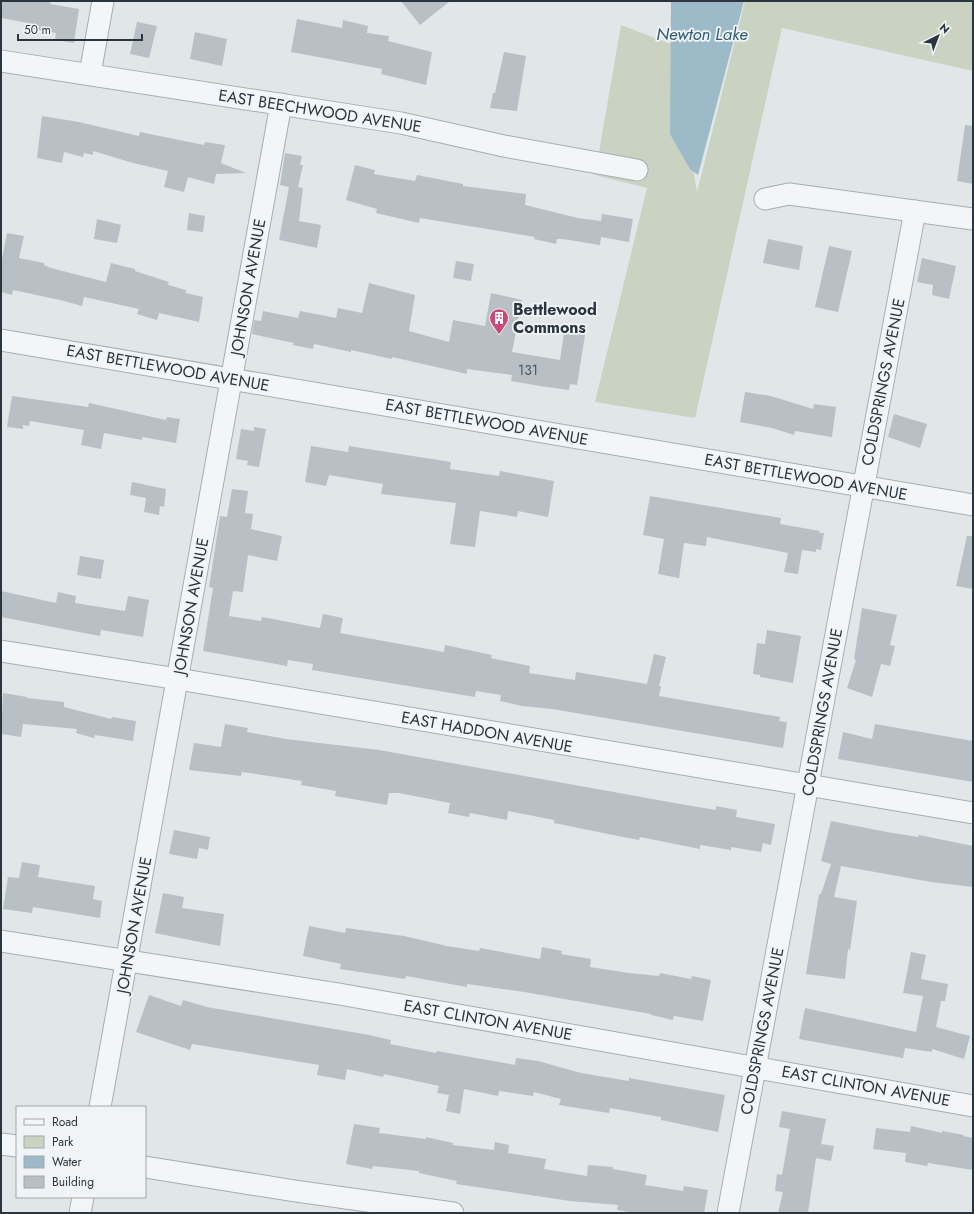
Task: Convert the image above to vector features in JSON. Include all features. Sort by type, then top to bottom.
[{"type":"street","points":[[90,74],[103,1]]},
{"type":"street","name":"EAST BEECHWOOD AVENUE","points":[[1,61],[401,123],[504,146],[637,170]]},
{"type":"street","name":"JOHNSON AVENUE","points":[[100,1106],[128,961],[281,104]]},
{"type":"street","points":[[765,199],[789,194],[973,219]]},
{"type":"street","name":"COLDSPRINGS AVENUE","points":[[728,1213],[809,787],[914,211]]},
{"type":"street","name":"EAST BETTLEWOOD AVENUE","points":[[1,340],[973,505]]},
{"type":"street","name":"EAST HADDON AVENUE","points":[[1,651],[178,678],[973,814]]},
{"type":"street","name":"EAST CLINTON AVENUE","points":[[1,941],[346,996],[755,1066],[973,1106]]},
{"type":"street","points":[[1,1144],[16,1146]]},
{"type":"street","points":[[146,1167],[295,1191],[453,1213]]},
{"type":"street","points":[[80,1213],[83,1198]]},
{"type":"green space","points":[[745,1],[973,1],[973,71],[782,28],[695,418],[595,402],[647,188],[595,175],[621,25],[671,44],[697,192]]},
{"type":"water","name":"Newton Lake","points":[[671,1],[744,1],[698,175],[690,169],[670,134]]},
{"type":"building","points":[[1,1],[51,1],[50,4],[79,9],[74,43],[55,40],[56,33],[27,28],[28,23],[1,18]]},
{"type":"building","points":[[401,1],[450,1],[420,25]]},
{"type":"building","points":[[297,19],[342,28],[343,20],[368,26],[367,33],[389,36],[388,41],[432,52],[426,85],[381,74],[382,69],[291,52]]},
{"type":"building","points":[[137,22],[157,26],[149,58],[130,54]]},
{"type":"building","points":[[195,32],[227,39],[222,66],[190,59]]},
{"type":"building","points":[[504,52],[526,56],[517,111],[490,108],[493,93],[495,93]]},
{"type":"building","points":[[42,116],[79,122],[139,136],[140,132],[204,145],[205,142],[225,145],[221,163],[246,173],[216,174],[214,184],[188,177],[184,192],[164,187],[168,171],[133,163],[93,151],[93,155],[84,153],[83,157],[64,152],[62,163],[37,158]]},
{"type":"building","points":[[965,125],[973,126],[973,184],[957,181]]},
{"type":"building","points":[[285,153],[302,156],[300,165],[303,165],[298,187],[303,188],[299,221],[321,225],[317,248],[279,240],[289,187],[280,185]]},
{"type":"building","points":[[355,165],[375,170],[374,174],[415,181],[417,175],[463,184],[463,186],[526,194],[525,205],[578,218],[601,221],[602,214],[633,219],[629,242],[601,237],[600,245],[563,239],[557,239],[556,244],[534,239],[535,237],[420,218],[419,223],[376,213],[377,209],[346,200]]},
{"type":"building","points":[[189,213],[205,216],[203,232],[187,230]]},
{"type":"building","points":[[97,219],[121,225],[117,243],[94,239]]},
{"type":"building","points":[[7,233],[24,236],[19,258],[44,263],[44,265],[51,268],[106,282],[111,263],[135,269],[135,271],[169,282],[168,285],[186,290],[186,293],[203,297],[199,322],[159,313],[157,320],[137,314],[139,309],[84,297],[82,306],[13,290],[12,295],[1,292],[1,264]]},
{"type":"building","points":[[768,239],[803,246],[799,270],[763,263]]},
{"type":"building","points":[[829,246],[852,251],[838,312],[815,307]]},
{"type":"building","points":[[922,258],[956,266],[949,299],[932,295],[933,285],[917,282]]},
{"type":"building","points":[[456,261],[474,264],[471,281],[453,278]]},
{"type":"building","points":[[369,283],[415,295],[409,331],[449,342],[453,320],[485,326],[491,293],[522,300],[512,352],[560,360],[564,332],[585,335],[577,385],[570,384],[569,390],[540,386],[511,381],[512,375],[467,369],[467,374],[392,357],[392,359],[351,350],[351,352],[314,344],[313,349],[293,345],[294,343],[252,334],[254,320],[261,321],[263,311],[298,318],[300,311],[336,318],[338,308],[362,313]]},
{"type":"building","points":[[745,392],[771,396],[813,409],[814,404],[836,407],[832,437],[795,431],[794,435],[772,428],[740,422]]},
{"type":"building","points":[[12,396],[88,407],[89,403],[166,420],[167,417],[180,419],[176,443],[142,437],[142,440],[104,433],[101,449],[81,445],[84,430],[30,421],[29,426],[23,425],[23,429],[7,427]]},
{"type":"building","points":[[894,414],[927,424],[920,448],[888,437]]},
{"type":"building","points":[[254,427],[266,429],[259,467],[247,465],[248,461],[236,459],[241,429],[254,431]]},
{"type":"building","points":[[311,446],[348,452],[349,446],[451,462],[450,469],[499,476],[500,471],[554,481],[548,517],[518,511],[517,517],[480,511],[475,547],[450,544],[456,503],[381,494],[383,484],[329,475],[326,486],[305,482]]},
{"type":"building","points":[[132,482],[166,489],[164,507],[160,506],[159,515],[144,512],[146,498],[130,495]]},
{"type":"building","points":[[232,489],[248,491],[245,513],[253,514],[251,529],[282,536],[277,561],[248,555],[243,592],[233,591],[229,616],[261,621],[262,617],[320,628],[323,614],[343,618],[340,633],[444,652],[445,645],[492,655],[491,658],[530,666],[529,673],[575,680],[576,672],[647,684],[654,654],[666,657],[659,686],[661,686],[659,696],[780,717],[779,721],[787,722],[783,748],[552,709],[522,706],[500,701],[501,695],[476,691],[475,697],[312,670],[313,664],[288,660],[287,666],[203,651],[213,588],[209,587],[220,516],[227,517]]},
{"type":"building","points":[[650,496],[781,518],[780,524],[824,533],[821,550],[816,549],[816,552],[802,550],[798,574],[784,572],[788,553],[707,537],[706,546],[684,543],[679,578],[658,574],[664,539],[643,535]]},
{"type":"building","points":[[967,536],[973,536],[973,589],[956,586]]},
{"type":"building","points":[[80,556],[104,560],[101,579],[77,575]]},
{"type":"building","points":[[1,591],[56,603],[58,592],[76,596],[75,603],[125,611],[128,596],[149,600],[143,637],[101,630],[100,636],[1,617]]},
{"type":"building","points":[[862,608],[897,615],[890,645],[895,646],[890,666],[881,664],[872,697],[847,688],[856,660],[854,659]]},
{"type":"building","points":[[767,630],[801,636],[793,683],[760,677],[760,675],[753,674],[757,643],[765,644]]},
{"type":"building","points":[[3,693],[27,698],[64,702],[64,707],[111,719],[112,717],[136,721],[133,741],[95,735],[94,738],[76,733],[77,729],[23,724],[21,737],[1,734]]},
{"type":"building","points":[[225,724],[248,728],[247,732],[286,739],[379,750],[686,805],[716,810],[716,806],[737,810],[736,817],[775,824],[771,845],[763,843],[761,852],[731,847],[731,850],[700,845],[700,849],[640,837],[639,840],[618,836],[554,823],[554,820],[508,811],[507,820],[470,813],[469,817],[448,813],[450,803],[399,793],[389,793],[387,805],[335,796],[336,791],[301,785],[302,781],[242,772],[241,776],[189,770],[194,743],[221,747]]},
{"type":"building","points":[[875,724],[973,741],[973,782],[838,759],[843,732],[872,739]]},
{"type":"building","points":[[831,821],[918,837],[919,835],[973,846],[973,887],[931,882],[841,866],[834,897],[857,901],[850,950],[848,949],[845,979],[806,974],[819,894],[821,894],[831,864],[821,861]]},
{"type":"building","points":[[174,830],[210,837],[208,850],[199,848],[197,859],[169,854]]},
{"type":"building","points":[[22,862],[40,865],[38,877],[95,886],[93,899],[102,901],[100,918],[33,907],[32,913],[3,909],[8,877],[19,878]]},
{"type":"building","points":[[163,893],[184,897],[182,908],[224,914],[220,946],[155,933]]},
{"type":"building","points":[[309,926],[345,933],[346,928],[404,936],[447,946],[479,951],[480,948],[540,959],[542,947],[562,951],[561,954],[591,959],[590,967],[659,976],[660,973],[691,979],[692,976],[711,980],[703,1021],[674,1016],[673,1020],[651,1014],[524,992],[467,984],[467,987],[406,976],[405,979],[340,969],[341,964],[303,956]]},
{"type":"building","points":[[911,952],[926,955],[921,979],[948,984],[945,1001],[941,1001],[936,1027],[970,1036],[964,1059],[932,1049],[932,1052],[905,1048],[903,1058],[799,1039],[805,1008],[916,1032],[923,996],[903,993]]},
{"type":"building","points":[[149,995],[181,1006],[183,1000],[207,1007],[369,1035],[391,1040],[390,1044],[436,1053],[437,1051],[515,1065],[516,1058],[538,1061],[581,1073],[629,1081],[629,1078],[725,1095],[718,1132],[661,1120],[661,1117],[610,1108],[609,1113],[559,1105],[561,1099],[534,1092],[533,1096],[499,1091],[498,1096],[464,1089],[460,1114],[446,1111],[449,1095],[437,1093],[439,1086],[384,1074],[383,1077],[347,1069],[345,1080],[317,1075],[319,1065],[192,1044],[190,1050],[136,1032]]},
{"type":"building","points":[[782,1111],[826,1119],[821,1144],[834,1146],[831,1161],[816,1158],[808,1213],[778,1213],[783,1192],[775,1191],[777,1174],[782,1175],[790,1129],[779,1127]]},
{"type":"building","points":[[354,1124],[380,1128],[379,1133],[426,1139],[426,1137],[453,1143],[453,1145],[494,1150],[495,1142],[509,1145],[508,1153],[546,1159],[544,1169],[587,1176],[588,1165],[613,1167],[613,1169],[647,1175],[645,1185],[683,1191],[684,1186],[708,1190],[704,1213],[636,1213],[617,1210],[618,1205],[570,1201],[456,1184],[457,1181],[419,1173],[419,1171],[373,1166],[372,1169],[346,1164]]},
{"type":"building","points":[[911,1126],[942,1133],[942,1131],[964,1135],[963,1136],[973,1138],[973,1170],[928,1163],[927,1166],[905,1162],[906,1153],[873,1149],[876,1128],[910,1132]]},
{"type":"place","name":"Bettlewood Commons","points":[[499,335]]}]
